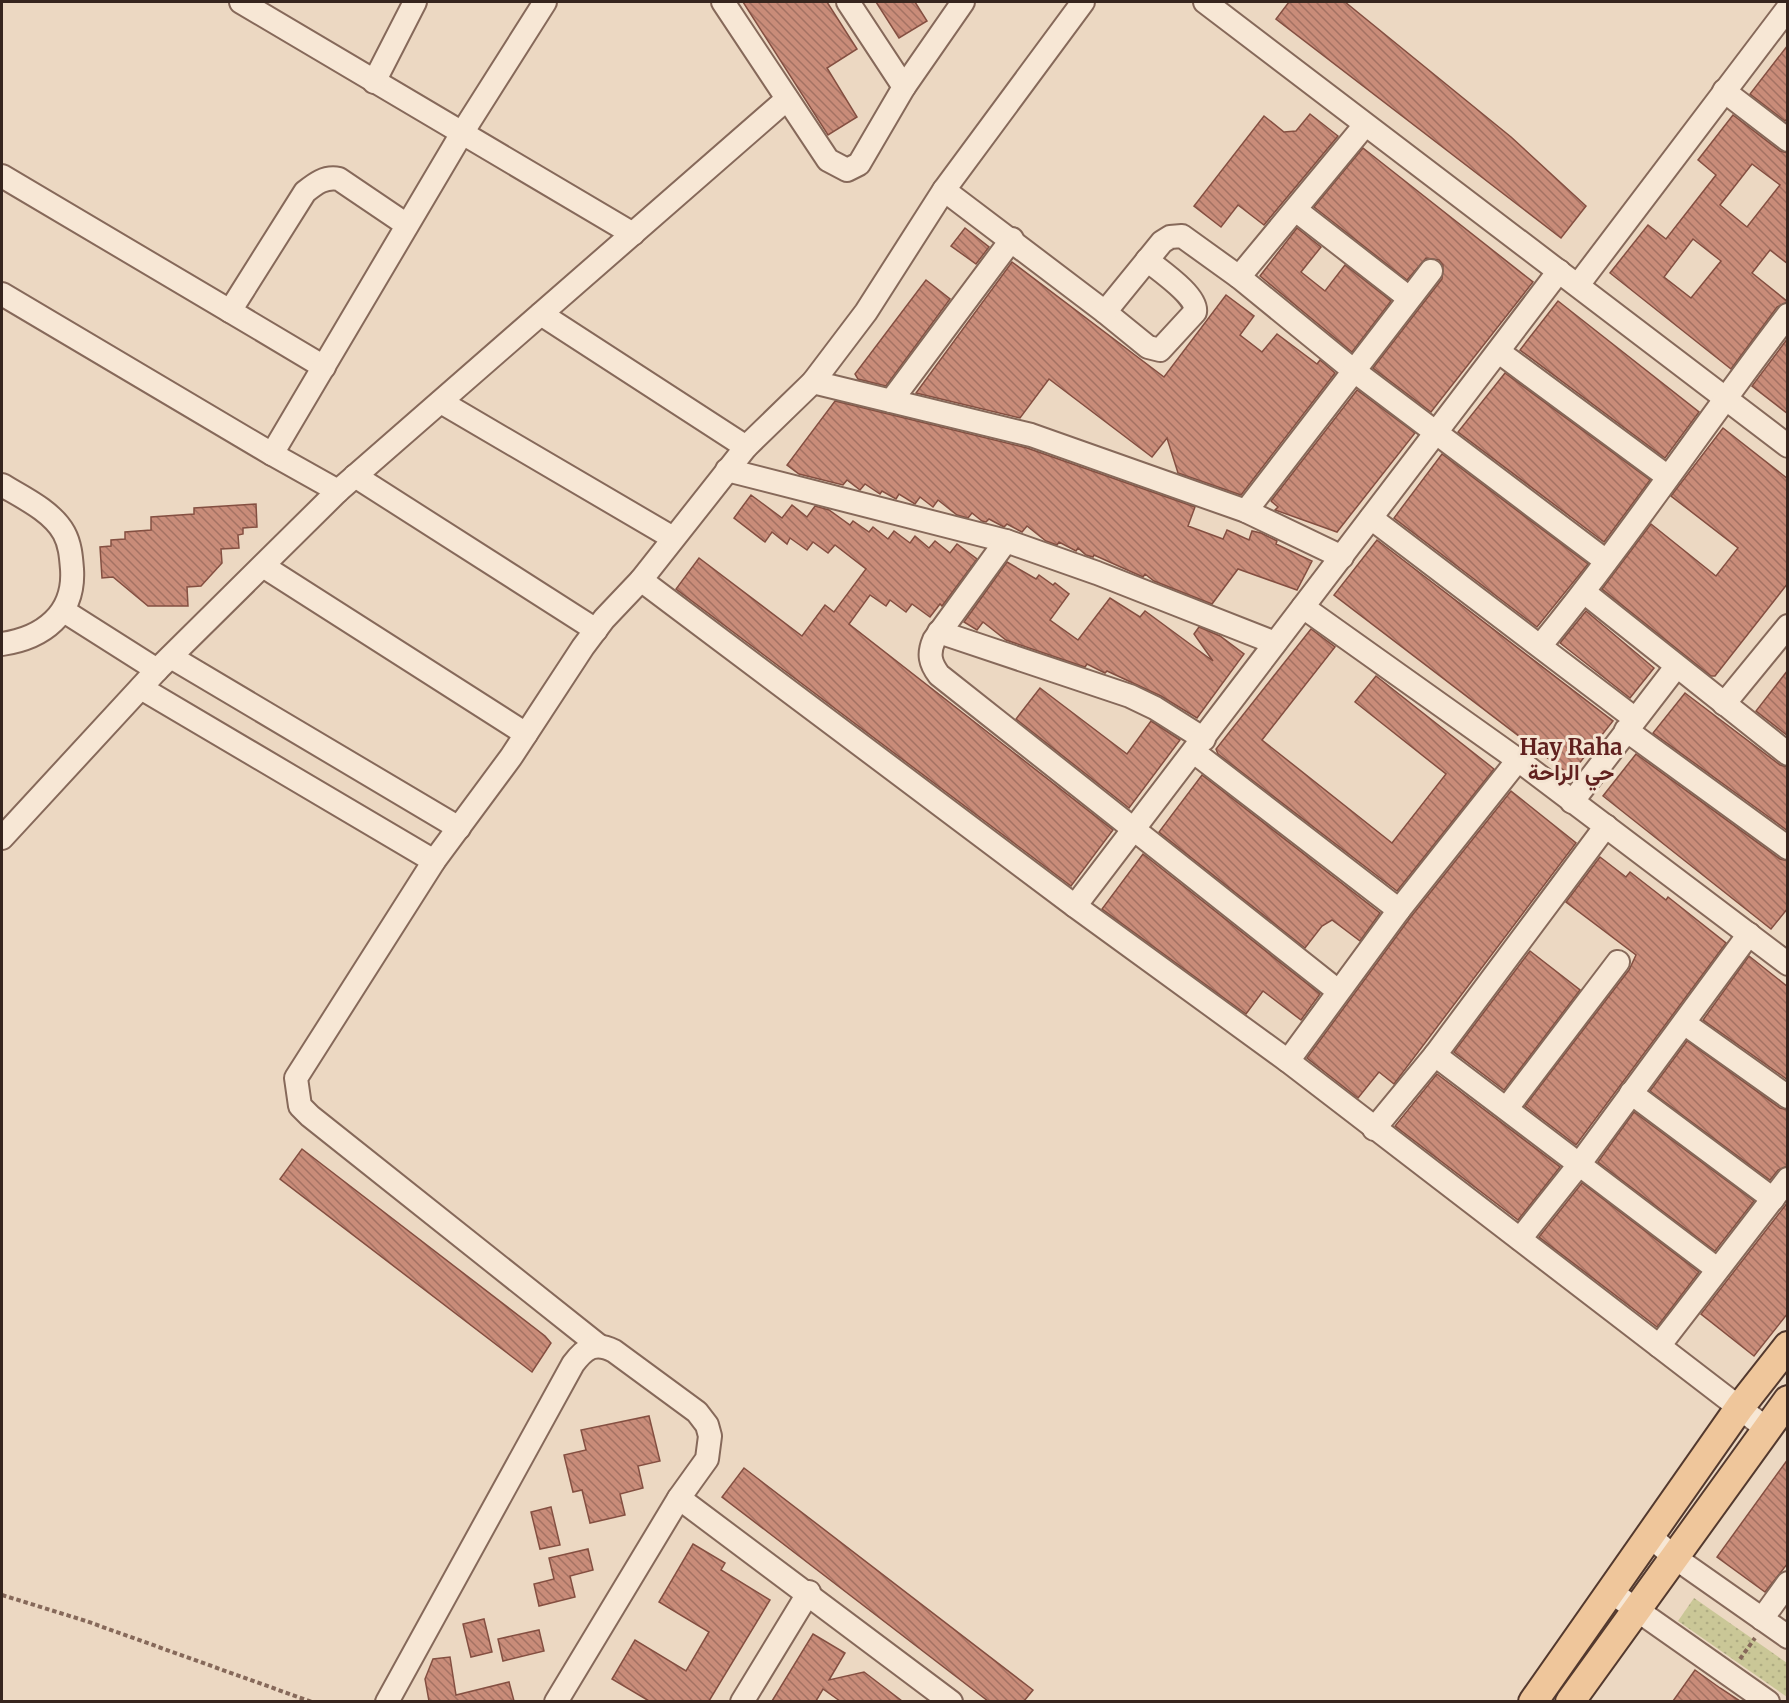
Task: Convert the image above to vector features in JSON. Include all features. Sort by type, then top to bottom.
[{"type":"main road","points":[[1538,1700],[1610,1591],[1740,1407],[1788,1346]]},
{"type":"main road","points":[[1570,1701],[1788,1400]]},
{"type":"street","points":[[241,2],[633,234]]},
{"type":"street","points":[[374,82],[415,2]]},
{"type":"street","points":[[272,454],[462,133],[545,2]]},
{"type":"street","points":[[723,2],[828,160],[847,170],[859,164],[904,87],[963,2]]},
{"type":"street","points":[[848,2],[904,87]]},
{"type":"street","points":[[556,1701],[679,1498],[707,1459],[710,1436],[707,1425],[697,1412],[614,1351],[598,1345],[300,1106],[296,1078],[303,1063],[345,1005],[434,861],[526,734],[596,630],[641,580],[746,447],[813,382],[866,312],[944,190],[1083,2]]},
{"type":"street","points":[[1205,2],[1788,446]]},
{"type":"street","points":[[1578,285],[1788,8]]},
{"type":"street","points":[[1724,91],[1788,140]]},
{"type":"street","points":[[2,838],[164,664],[338,491],[787,99]]},
{"type":"street","points":[[1239,278],[1297,211],[1365,125]]},
{"type":"street","points":[[2,176],[324,367]]},
{"type":"street","points":[[230,311],[305,192],[316,183],[332,177],[339,178],[407,225]]},
{"type":"street","points":[[944,190],[1012,239],[1148,347],[1156,350],[1164,348],[1195,312],[1196,305],[1189,296],[1147,260]]},
{"type":"street","points":[[1297,211],[1409,298]]},
{"type":"street","points":[[1105,312],[1166,239],[1182,236],[1239,278],[1353,370],[1606,561]]},
{"type":"street","points":[[891,401],[1012,239]]},
{"type":"street","points":[[1246,511],[1431,271]]},
{"type":"street","points":[[1075,906],[1559,271]]},
{"type":"street","points":[[2,294],[338,491]]},
{"type":"street","points":[[541,314],[746,447]]},
{"type":"street","points":[[1541,645],[1584,592],[1724,398],[1788,315]]},
{"type":"street","points":[[1499,352],[1668,477]]},
{"type":"street","points":[[813,382],[1031,435],[1246,511],[1342,557]]},
{"type":"street","points":[[441,402],[673,538]]},
{"type":"street","points":[[727,470],[1006,542],[1097,573],[1275,643]]},
{"type":"street","points":[[355,476],[596,630]]},
{"type":"street","points":[[2,485],[46,513],[63,532],[71,552],[73,583],[64,612],[48,628],[17,642],[2,644]]},
{"type":"street","points":[[1371,518],[1541,645],[1630,724],[1788,848]]},
{"type":"street","points":[[1006,542],[939,632],[930,648],[931,664],[939,675],[1338,991]]},
{"type":"street","points":[[263,566],[526,734]]},
{"type":"street","points":[[641,580],[1075,906],[1288,1061],[1767,1429]]},
{"type":"street","points":[[1584,592],[1788,754]]},
{"type":"street","points":[[1303,607],[1518,760],[1749,934],[1783,952]]},
{"type":"street","points":[[64,612],[164,664],[459,828]]},
{"type":"street","points":[[1724,704],[1788,626]]},
{"type":"street","points":[[939,632],[1130,696],[1155,708],[1399,910]]},
{"type":"street","points":[[1572,802],[1676,667]]},
{"type":"street","points":[[141,688],[434,861]]},
{"type":"street","points":[[1288,1061],[1399,910],[1518,760]]},
{"type":"street","points":[[1374,1129],[1435,1055],[1606,826]]},
{"type":"street","points":[[1520,1239],[1578,1166],[1749,934]]},
{"type":"street","points":[[1507,1108],[1618,962]]},
{"type":"street","points":[[1684,1023],[1788,1097]]},
{"type":"street","points":[[1435,1055],[1507,1108],[1578,1166],[1717,1269]]},
{"type":"street","points":[[1631,1093],[1773,1199]]},
{"type":"street","points":[[1659,1346],[1788,1179]]},
{"type":"street","points":[[387,1701],[573,1364],[586,1349],[598,1345]]},
{"type":"street","points":[[679,1498],[808,1592],[951,1701]]},
{"type":"street","points":[[1650,1536],[1759,1628],[1788,1637]]},
{"type":"street","points":[[1759,1628],[1788,1583]]},
{"type":"street","points":[[1610,1591],[1634,1610],[1768,1701]]},
{"type":"street","points":[[742,1701],[808,1592]]},
{"type":"path","points":[[2,1595],[86,1621],[312,1701]]},
{"type":"path","points":[[1736,1664],[1759,1628]]},
{"type":"shaded area","points":[[1694,1598],[1787,1663],[1787,1697],[1678,1621]]},
{"type":"building","points":[[743,2],[827,2],[857,49],[827,68],[857,117],[828,135]]},
{"type":"building","points":[[876,2],[915,2],[927,21],[899,38]]},
{"type":"building","points":[[1289,2],[1345,2],[1511,137],[1586,206],[1561,238],[1276,19]]},
{"type":"building","points":[[1788,45],[1788,118],[1785,121],[1750,94]]},
{"type":"building","points":[[1310,114],[1338,136],[1264,225],[1238,205],[1221,227],[1194,206],[1264,116],[1284,132],[1296,131]]},
{"type":"building","points":[[1733,115],[1780,151],[1788,153],[1788,264],[1770,250],[1752,273],[1788,302],[1777,307],[1731,369],[1610,273],[1648,225],[1666,239],[1716,175],[1698,160]],"holes":[[[1752,164],[1780,185],[1747,227],[1720,205]],[[1693,239],[1721,261],[1691,298],[1664,277]]]},
{"type":"building","points":[[1363,148],[1533,282],[1431,412],[1373,368],[1442,279],[1443,265],[1439,260],[1426,258],[1407,280],[1314,207]]},
{"type":"building","points":[[965,228],[989,247],[976,264],[951,246]]},
{"type":"building","points":[[1297,228],[1321,247],[1301,272],[1325,291],[1345,265],[1391,301],[1352,352],[1260,276]]},
{"type":"building","points":[[1012,262],[1164,377],[1226,295],[1254,316],[1240,335],[1262,352],[1277,334],[1317,364],[1320,360],[1335,373],[1241,495],[1178,473],[1167,438],[1152,457],[1049,379],[1020,418],[916,393]]},
{"type":"building","points":[[926,280],[950,299],[886,386],[858,379],[855,374]]},
{"type":"building","points":[[1558,301],[1699,412],[1665,458],[1520,350]]},
{"type":"building","points":[[1788,338],[1788,414],[1752,386]]},
{"type":"building","points":[[1505,373],[1650,480],[1604,542],[1458,432]]},
{"type":"building","points":[[1357,390],[1415,433],[1337,532],[1275,510],[1278,507],[1271,501]]},
{"type":"building","points":[[835,401],[1027,448],[1195,507],[1188,526],[1223,539],[1227,530],[1249,540],[1252,531],[1261,533],[1277,541],[1276,544],[1312,561],[1297,590],[1238,569],[1212,604],[1154,581],[1145,574],[1143,577],[1094,555],[1093,557],[1086,555],[1078,548],[1076,551],[1059,542],[1057,545],[1046,541],[1027,526],[1022,532],[1007,524],[1004,527],[989,519],[986,522],[982,521],[972,513],[968,518],[957,515],[938,500],[933,507],[920,497],[915,504],[899,494],[896,499],[882,491],[880,494],[865,484],[860,490],[847,480],[843,485],[799,474],[787,465]]},
{"type":"building","points":[[1723,428],[1788,479],[1788,583],[1715,676],[1711,676],[1602,589],[1651,524],[1716,576],[1738,548],[1671,496]]},
{"type":"building","points":[[1442,454],[1588,564],[1537,627],[1394,518]]},
{"type":"building","points":[[751,495],[782,518],[792,505],[807,517],[815,506],[829,510],[850,525],[853,521],[869,532],[873,527],[888,539],[894,531],[910,543],[915,536],[929,548],[935,541],[950,553],[957,544],[977,559],[942,606],[940,604],[930,617],[912,604],[906,612],[890,600],[886,606],[870,595],[849,624],[1113,830],[1071,886],[676,589],[699,558],[802,636],[825,605],[834,612],[866,569],[835,545],[828,553],[813,542],[807,550],[790,538],[787,544],[772,532],[765,542],[734,518]]},
{"type":"building","points":[[256,504],[257,527],[243,528],[243,534],[238,535],[239,548],[221,549],[222,563],[201,586],[187,587],[188,606],[148,606],[113,577],[102,578],[100,547],[111,546],[111,540],[125,539],[125,532],[151,530],[151,517],[194,514],[194,508]]},
{"type":"building","points":[[1377,540],[1613,721],[1570,775],[1334,595]]},
{"type":"building","points":[[1007,562],[1036,579],[1039,575],[1053,585],[1055,583],[1069,594],[1050,620],[1078,640],[1110,598],[1140,617],[1145,611],[1213,661],[1194,634],[1199,627],[1220,636],[1244,654],[1197,718],[1161,696],[1107,671],[1105,673],[1087,664],[1085,667],[1006,640],[983,622],[977,630],[964,622]]},
{"type":"building","points":[[1586,611],[1654,668],[1630,698],[1560,643]]},
{"type":"building","points":[[1311,629],[1335,647],[1262,740],[1392,843],[1446,774],[1355,702],[1376,676],[1494,769],[1397,891],[1218,754],[1216,749]]},
{"type":"building","points":[[1788,670],[1788,736],[1756,711]]},
{"type":"building","points":[[1040,688],[1127,754],[1151,721],[1180,740],[1129,808],[1016,719]]},
{"type":"building","points":[[1685,693],[1780,765],[1788,767],[1788,831],[1653,733]]},
{"type":"building","points":[[1636,754],[1780,859],[1788,861],[1788,908],[1771,929],[1603,796]]},
{"type":"building","points":[[1202,775],[1380,913],[1360,941],[1332,920],[1322,926],[1305,948],[1159,832]]},
{"type":"building","points":[[1511,791],[1576,843],[1394,1084],[1379,1072],[1358,1098],[1307,1058],[1410,918]]},
{"type":"building","points":[[1143,854],[1320,994],[1301,1020],[1263,991],[1246,1014],[1102,909]]},
{"type":"building","points":[[1600,857],[1626,877],[1630,872],[1666,900],[1668,897],[1726,943],[1576,1145],[1525,1106],[1629,970],[1636,955],[1566,902]]},
{"type":"building","points":[[1530,951],[1580,990],[1504,1090],[1454,1052]]},
{"type":"building","points":[[1749,956],[1788,987],[1788,1080],[1703,1020]]},
{"type":"building","points":[[1687,1041],[1780,1108],[1788,1110],[1788,1166],[1778,1170],[1770,1180],[1650,1091]]},
{"type":"building","points":[[1437,1074],[1560,1167],[1518,1220],[1395,1126]]},
{"type":"building","points":[[1634,1112],[1754,1201],[1715,1251],[1598,1162]]},
{"type":"building","points":[[302,1149],[545,1336],[551,1343],[532,1372],[280,1179]]},
{"type":"building","points":[[1582,1183],[1699,1272],[1657,1327],[1539,1237]]},
{"type":"building","points":[[1788,1202],[1788,1313],[1754,1356],[1701,1314]]},
{"type":"building","points":[[649,1416],[660,1461],[638,1466],[643,1488],[620,1494],[625,1515],[590,1523],[582,1490],[573,1492],[564,1455],[586,1450],[581,1430]]},
{"type":"building","points":[[1788,1459],[1788,1563],[1765,1592],[1717,1557]]},
{"type":"building","points":[[744,1468],[1033,1690],[1024,1701],[988,1701],[722,1497]]},
{"type":"building","points":[[551,1507],[560,1545],[540,1549],[531,1512]]},
{"type":"building","points":[[693,1544],[725,1563],[721,1570],[770,1600],[709,1701],[649,1701],[612,1679],[635,1640],[686,1671],[709,1632],[659,1602]]},
{"type":"building","points":[[588,1549],[593,1570],[570,1576],[575,1597],[539,1606],[534,1584],[554,1579],[549,1558]]},
{"type":"building","points":[[484,1619],[492,1652],[471,1657],[463,1624]]},
{"type":"building","points":[[539,1630],[544,1651],[503,1661],[498,1639]]},
{"type":"building","points":[[813,1634],[845,1653],[829,1680],[864,1672],[902,1701],[840,1701],[823,1689],[816,1701],[772,1701]]},
{"type":"building","points":[[450,1657],[456,1695],[509,1682],[514,1701],[429,1701],[425,1679],[433,1659]]},
{"type":"building","points":[[1695,1670],[1720,1688],[1740,1701],[1673,1701]]},
{"type":"district","name":"Hay Raha حي الراحة","points":[[1571,760]]}]
